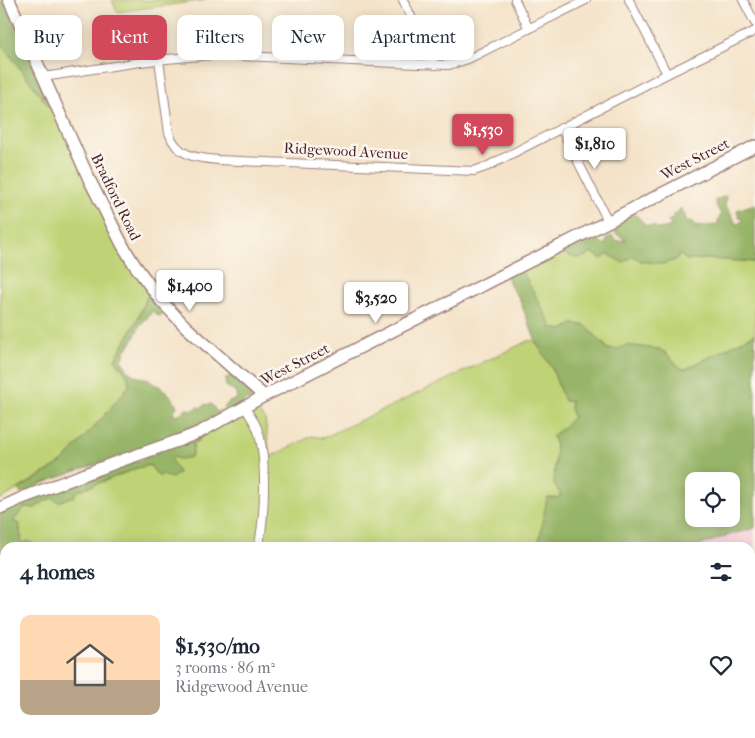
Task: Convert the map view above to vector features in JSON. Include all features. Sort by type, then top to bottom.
[{"type":"street","name":"Bradford Road","points":[[9,0],[89,179],[134,264],[162,302],[186,327],[264,396]]},
{"type":"street","points":[[403,0],[435,65]]},
{"type":"street","points":[[515,0],[529,29]]},
{"type":"street","points":[[167,59],[220,55],[448,65],[468,59],[586,0]]},
{"type":"street","points":[[629,0],[668,74]]},
{"type":"street","points":[[743,0],[755,24]]},
{"type":"street","name":"Ridgewood Avenue","points":[[159,60],[169,133],[172,141],[182,152],[188,155],[206,159],[474,171],[488,166],[755,31]]},
{"type":"street","points":[[44,77],[159,60]]},
{"type":"street","points":[[561,128],[608,221]]},
{"type":"street","name":"West Street","points":[[0,508],[82,475],[200,432],[264,396],[755,146]]},
{"type":"street","points":[[245,408],[258,428],[264,455],[262,517],[259,542]]},
{"type":"shaded area","points":[[755,518],[755,542],[692,542],[731,527],[740,527],[740,524]]},
{"type":"green space","points":[[0,0],[4,0],[15,24],[15,60],[31,60],[57,117],[0,42]]},
{"type":"green space","points":[[112,0],[206,0],[117,12]]},
{"type":"green space","points":[[0,42],[57,117],[150,290],[137,320],[115,359],[128,376],[129,386],[62,462],[0,500]]},
{"type":"green space","points":[[726,196],[725,204],[737,225],[743,220],[739,217],[737,210],[755,204],[755,262],[709,259],[687,260],[679,254],[676,260],[663,264],[641,261],[633,256],[623,263],[608,254],[602,259],[592,253],[576,258],[560,250],[582,238],[589,242],[594,237],[603,244],[606,244],[607,238],[612,236],[617,241],[626,240],[615,233],[623,216],[629,213],[637,216],[646,225],[654,226],[658,229],[672,225],[668,221],[681,208],[685,220],[693,222],[696,227],[717,225],[721,214],[715,200]]},
{"type":"green space","points":[[560,250],[633,256],[641,261],[679,254],[687,260],[709,259],[755,262],[755,334],[686,369],[680,368],[666,353],[607,349],[585,325],[573,324],[562,330],[552,328],[521,269]]},
{"type":"green space","points":[[521,269],[552,328],[562,330],[573,324],[585,325],[607,349],[618,349],[626,345],[659,349],[666,353],[680,368],[686,369],[755,334],[755,528],[709,542],[539,542],[547,498],[560,498],[560,493],[554,484],[556,447],[553,436],[573,417],[570,408],[571,401],[564,401],[552,368],[537,344],[519,298],[511,287],[507,276]]},
{"type":"green space","points":[[150,290],[166,310],[160,316],[151,310],[150,315],[140,325],[125,351],[122,361],[129,372],[138,377],[149,379],[153,384],[169,394],[177,406],[172,414],[174,415],[186,409],[194,410],[211,404],[217,412],[224,409],[229,402],[237,399],[235,391],[226,386],[225,379],[234,373],[251,391],[251,398],[196,431],[70,473],[21,494],[18,490],[62,462],[129,386],[128,376],[115,359],[137,321]]},
{"type":"green space","points":[[530,340],[536,342],[552,368],[564,401],[571,401],[570,408],[573,417],[553,436],[556,447],[555,468],[560,498],[540,535],[539,542],[22,542],[19,523],[14,522],[25,507],[35,508],[52,497],[62,501],[77,491],[137,468],[150,465],[158,476],[172,457],[193,450],[193,443],[198,436],[253,407],[265,419],[270,457],[312,436],[323,438]]},
{"type":"green space","points":[[198,436],[199,441],[193,443],[191,457],[180,459],[172,457],[171,460],[179,473],[172,478],[163,475],[158,476],[150,465],[137,468],[77,491],[74,497],[58,502],[52,498],[35,508],[25,507],[14,520],[14,522],[19,523],[22,542],[0,542],[0,512],[120,468]]}]
